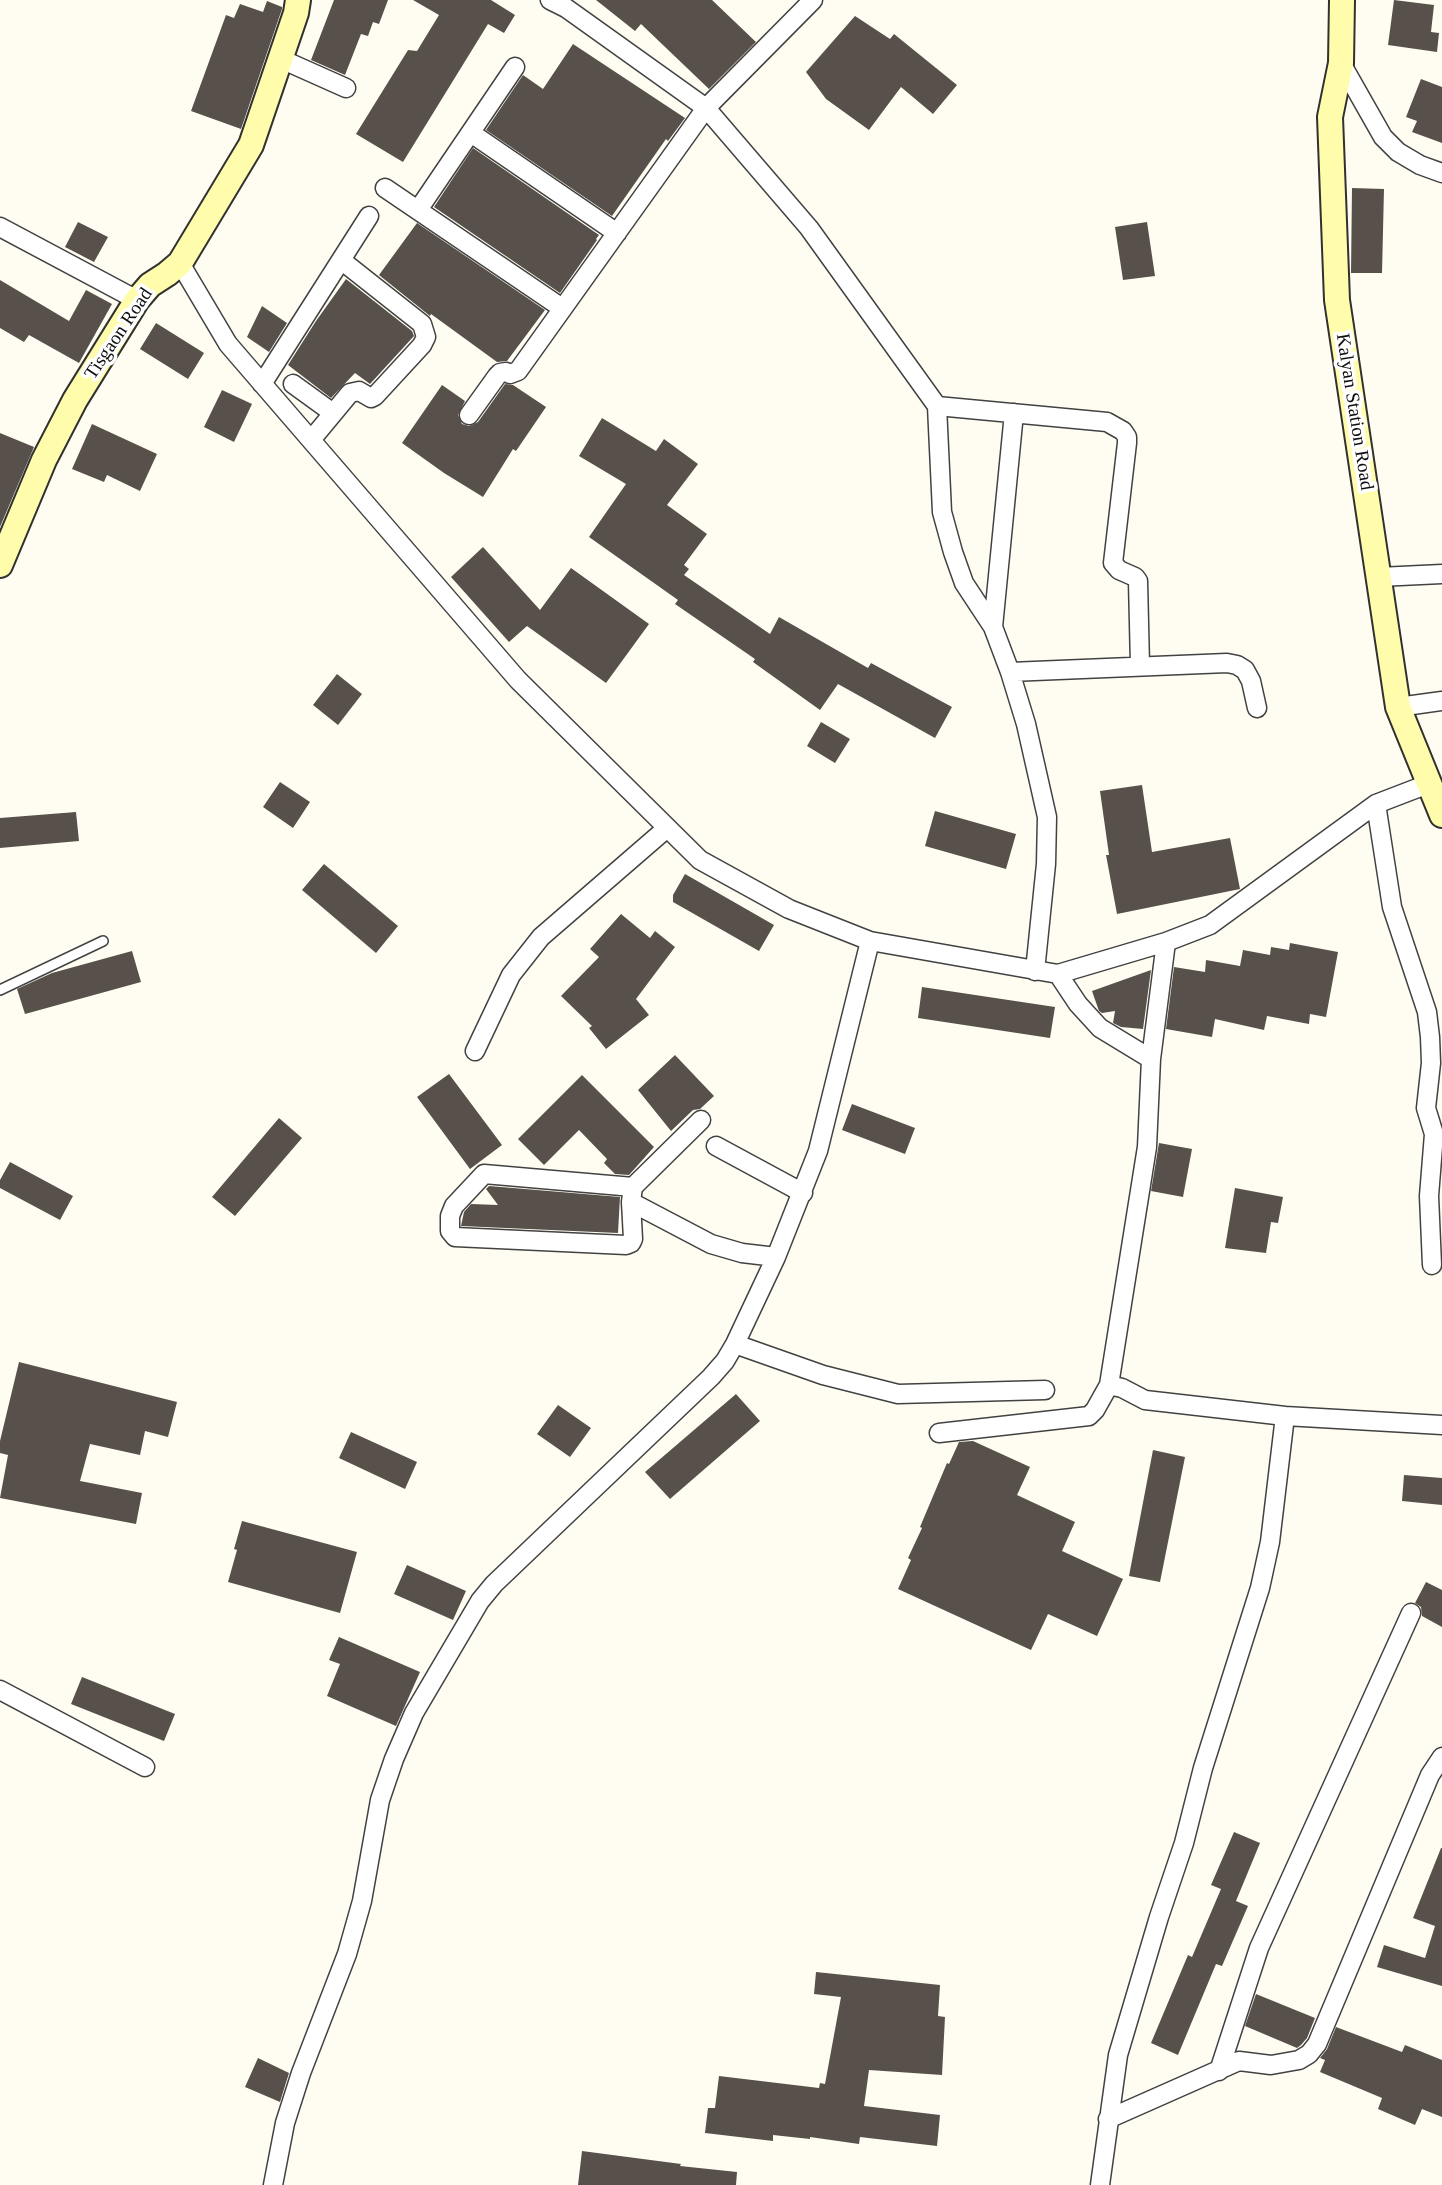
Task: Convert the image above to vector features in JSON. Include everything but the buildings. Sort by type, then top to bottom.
[{"type":"street","name":"Tisgaon Road","points":[[0,565],[44,460],[75,400],[137,300],[150,285],[180,263],[251,145],[281,60],[298,0]]},
{"type":"street","points":[[550,0],[566,8],[706,108],[809,228],[937,406],[942,512],[964,583],[993,627],[1010,673],[1026,724],[1047,817],[1046,864],[1035,971]]},
{"type":"street","points":[[469,415],[496,376],[519,371],[706,108],[813,0]]},
{"type":"street","name":"Kalyan Station Road","points":[[1342,0],[1341,63],[1329,117],[1337,300],[1398,707],[1442,815]]},
{"type":"street","points":[[281,60],[346,88]]},
{"type":"street","points":[[1341,63],[1383,137],[1398,152],[1420,165],[1442,173]]},
{"type":"street","points":[[418,210],[515,68]]},
{"type":"street","points":[[471,132],[617,233]]},
{"type":"street","points":[[385,188],[562,308]]},
{"type":"street","points":[[262,384],[369,216]]},
{"type":"street","points":[[0,227],[137,300]]},
{"type":"street","points":[[311,440],[350,393],[359,391],[371,398],[375,396],[422,345],[426,337],[422,324],[341,260]]},
{"type":"street","points":[[180,263],[228,344],[518,680],[700,860],[789,909],[870,941],[1058,974],[1166,942],[1210,925],[1376,804],[1429,784]]},
{"type":"street","points":[[293,384],[333,413]]},
{"type":"street","points":[[937,406],[1107,422],[1117,426],[1127,437],[1113,563],[1119,570],[1138,581],[1140,666]]},
{"type":"street","points":[[993,627],[1014,413]]},
{"type":"street","points":[[1379,577],[1442,574]]},
{"type":"street","points":[[1010,673],[1227,663],[1245,670],[1251,681],[1257,708]]},
{"type":"street","points":[[1398,707],[1442,701]]},
{"type":"street","points":[[1376,804],[1392,907],[1427,1012],[1431,1062],[1426,1108],[1434,1135],[1429,1196],[1432,1265]]},
{"type":"street","points":[[475,1051],[511,975],[541,937],[667,828]]},
{"type":"street","points":[[273,2185],[285,2123],[301,2073],[347,1954],[362,1901],[380,1800],[414,1713],[480,1601],[494,1584],[711,1377],[735,1344],[803,1193],[825,1127],[870,941]]},
{"type":"street","points":[[939,1433],[1089,1416],[1109,1385],[1147,1147],[1151,1059],[1166,942]]},
{"type":"street","points":[[1058,974],[1078,1004],[1100,1028],[1151,1059]]},
{"type":"street","points":[[701,1120],[632,1194],[631,1243],[626,1245],[455,1237],[450,1231],[450,1216],[454,1206],[484,1174],[492,1173],[632,1194],[711,1244],[742,1253],[776,1257]]},
{"type":"street","points":[[716,1146],[803,1193]]},
{"type":"street","points":[[735,1344],[823,1375],[898,1394],[1045,1390]]},
{"type":"street","points":[[1109,1385],[1122,1388],[1145,1400],[1285,1416],[1442,1425]]},
{"type":"street","points":[[1100,2185],[1118,2055],[1184,1843],[1203,1768],[1260,1588],[1270,1542],[1285,1416]]},
{"type":"street","points":[[1219,2071],[1258,1948],[1411,1613]]},
{"type":"street","points":[[0,1690],[145,1766]]},
{"type":"street","points":[[1108,2119],[1239,2061],[1271,2065],[1299,2060],[1309,2054],[1317,2044],[1430,1775],[1442,1756]]},
{"type":"lane","points":[[0,990],[103,941]]}]
